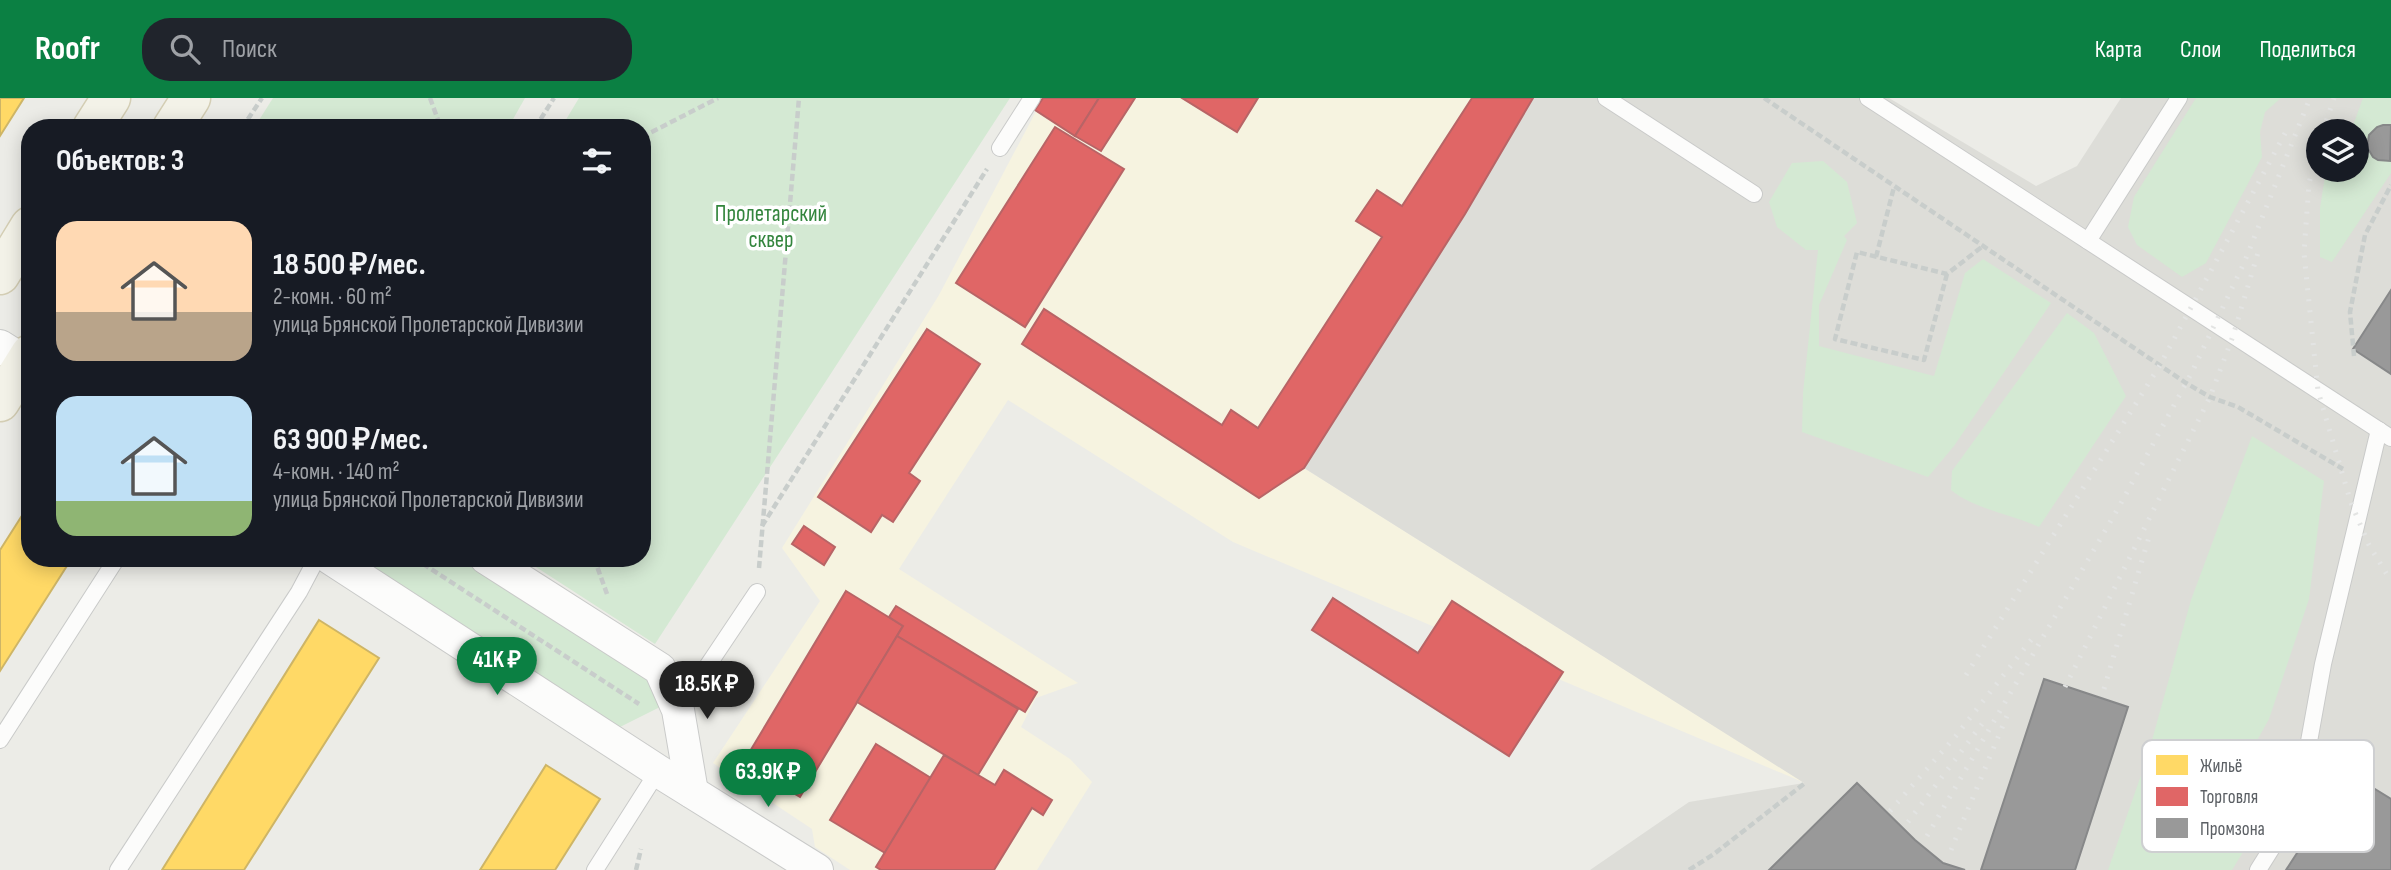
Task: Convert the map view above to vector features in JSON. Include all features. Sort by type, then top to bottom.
[{"type":"main road","points":[[98,119],[111,98]]},
{"type":"main road","points":[[178,119],[191,98]]},
{"type":"main road","points":[[10,265],[21,244]]},
{"type":"main road","points":[[0,401],[21,357]]},
{"type":"street","points":[[344,567],[808,868]]},
{"type":"street","points":[[500,567],[660,669],[680,721],[692,792]]},
{"type":"lane","points":[[1000,148],[1032,98]]},
{"type":"lane","points":[[1606,98],[1754,194]]},
{"type":"lane","points":[[1868,98],[2385,434],[2366,483],[2323,664],[2309,740]]},
{"type":"lane","points":[[2088,241],[2179,98]]},
{"type":"lane","points":[[0,740],[111,567]]},
{"type":"lane","points":[[118,870],[299,592],[312,567]]},
{"type":"lane","points":[[680,721],[757,592]]},
{"type":"lane","points":[[594,870],[658,771]]},
{"type":"lane","points":[[2258,870],[2269,852]]},
{"type":"path","points":[[248,119],[262,98]]},
{"type":"path","points":[[430,98],[438,119]]},
{"type":"path","points":[[541,119],[554,98]]},
{"type":"path","points":[[651,132],[719,98]]},
{"type":"path","points":[[757,592],[799,98]]},
{"type":"path","points":[[1763,98],[2186,383],[2210,397],[2238,407],[2366,483]]},
{"type":"path","points":[[762,527],[1000,148]]},
{"type":"path","points":[[2354,356],[2350,312],[2365,234],[2391,185]]},
{"type":"path","points":[[1876,257],[1894,187]]},
{"type":"path","points":[[1947,274],[1857,252],[1835,340],[1924,360],[1947,274],[1983,246]]},
{"type":"path","points":[[429,567],[680,721]]},
{"type":"path","points":[[1689,870],[1714,854],[1805,783]]},
{"type":"shaded area","points":[[1043,98],[1533,98],[1304,468],[1805,783],[1233,542],[1008,400],[899,569],[1078,683],[1036,698],[1021,727],[1070,759],[1092,782],[1037,870],[850,870],[815,847],[812,829],[713,763],[820,601],[782,548],[939,295]]},
{"type":"shaded area","points":[[1526,98],[1889,98],[2036,186],[2077,166],[2121,98],[2391,98],[2391,870],[1590,870],[1689,802],[1804,783],[1304,468]]},
{"type":"green space","points":[[273,98],[525,98],[513,119],[260,119]]},
{"type":"green space","name":"Пролетарский сквер","points":[[579,98],[1010,98],[655,644],[536,567],[651,567],[651,119],[566,119]]},
{"type":"green space","points":[[2196,98],[2281,98],[2265,112],[2260,132],[2262,157],[2206,263],[2182,277],[2137,245],[2128,227],[2134,197]]},
{"type":"green space","points":[[2363,98],[2391,98],[2391,173],[2332,262],[2320,257],[2320,208],[2324,182],[2369,182],[2369,119],[2355,119]]},
{"type":"green space","points":[[1823,161],[1847,182],[1857,223],[1844,236],[1847,240],[1819,305],[1819,346],[1934,376],[1965,273],[1983,259],[2051,303],[1954,446],[1928,477],[1802,432],[1803,393],[1818,250],[1806,250],[1777,227],[1769,202],[1792,163]]},
{"type":"green space","points":[[2067,313],[2094,333],[2126,396],[2039,527],[1960,497],[1951,490],[1952,471]]},
{"type":"green space","points":[[2252,436],[2324,481],[2309,599],[2269,719],[2257,740],[2152,740],[2191,600]]},
{"type":"green space","points":[[364,567],[481,567],[651,677],[664,705],[614,730]]},
{"type":"green space","points":[[2142,772],[2142,852],[2243,852],[2232,870],[2108,870]]},
{"type":"building: Жильё","points":[[0,98],[24,98],[0,136]]},
{"type":"building: Жильё","points":[[21,517],[21,567],[66,567],[0,671],[0,550]]},
{"type":"building: Жильё","points":[[319,620],[379,658],[244,870],[162,870]]},
{"type":"building: Жильё","points":[[546,765],[600,799],[555,870],[480,870]]},
{"type":"building: Торговля","points":[[1043,98],[1099,98],[1075,136],[1035,110]]},
{"type":"building: Торговля","points":[[1099,98],[1135,98],[1101,151],[1075,136]]},
{"type":"building: Торговля","points":[[1182,98],[1258,98],[1237,132]]},
{"type":"building: Торговля","points":[[1472,98],[1533,98],[1465,214],[1304,468],[1259,498],[1022,344],[1044,309],[1222,425],[1231,410],[1258,428],[1382,237],[1356,221],[1377,190],[1402,206]]},
{"type":"building: Торговля","points":[[1055,127],[1124,169],[1025,327],[956,283]]},
{"type":"building: Торговля","points":[[927,329],[980,364],[909,473],[920,481],[893,522],[882,515],[871,532],[818,497]]},
{"type":"building: Торговля","points":[[804,526],[835,547],[824,565],[792,544]]},
{"type":"building: Торговля","points":[[846,591],[903,626],[800,797],[743,763]]},
{"type":"building: Торговля","points":[[1333,598],[1418,653],[1452,601],[1563,672],[1509,756],[1312,630]]},
{"type":"building: Торговля","points":[[896,606],[1037,692],[1025,712],[897,636],[903,626],[889,617]]},
{"type":"building: Торговля","points":[[897,636],[1018,709],[978,775],[857,702]]},
{"type":"building: Торговля","points":[[876,744],[931,778],[885,853],[830,820]]},
{"type":"building: Торговля","points":[[944,755],[995,785],[1004,770],[1052,800],[1043,815],[1032,808],[994,870],[881,870],[876,867]]},
{"type":"building: Промзона","points":[[2391,125],[2390,161],[2378,160],[2369,150],[2369,135],[2377,127]]},
{"type":"building: Промзона","points":[[2391,290],[2391,374],[2353,349]]},
{"type":"building: Промзона","points":[[2044,679],[2128,707],[2075,870],[1981,870]]},
{"type":"building: Промзона","points":[[1857,783],[1915,840],[1943,863],[1965,870],[1769,870]]},
{"type":"building: Промзона","points":[[2374,788],[2391,799],[2391,870],[2286,870],[2298,852],[2374,852]]},
{"type":"railway","points":[[1927,836],[2120,505],[2192,372],[2244,263],[2310,98]]},
{"type":"railway","points":[[2327,119],[2334,98]]},
{"type":"railway","points":[[1966,675],[2160,365],[2289,126]]},
{"type":"railway","points":[[2309,182],[2304,253],[2318,391],[2351,503],[2369,545],[2391,581]]},
{"type":"railway","points":[[2065,687],[2210,397],[2233,336],[2260,246]]},
{"type":"railway","points":[[2104,689],[2149,537]]},
{"type":"railway","points":[[1890,811],[1955,737],[2035,635]]},
{"type":"railway","points":[[1951,850],[2009,711]]},
{"type":"railway","points":[[1908,822],[1982,724]]}]
